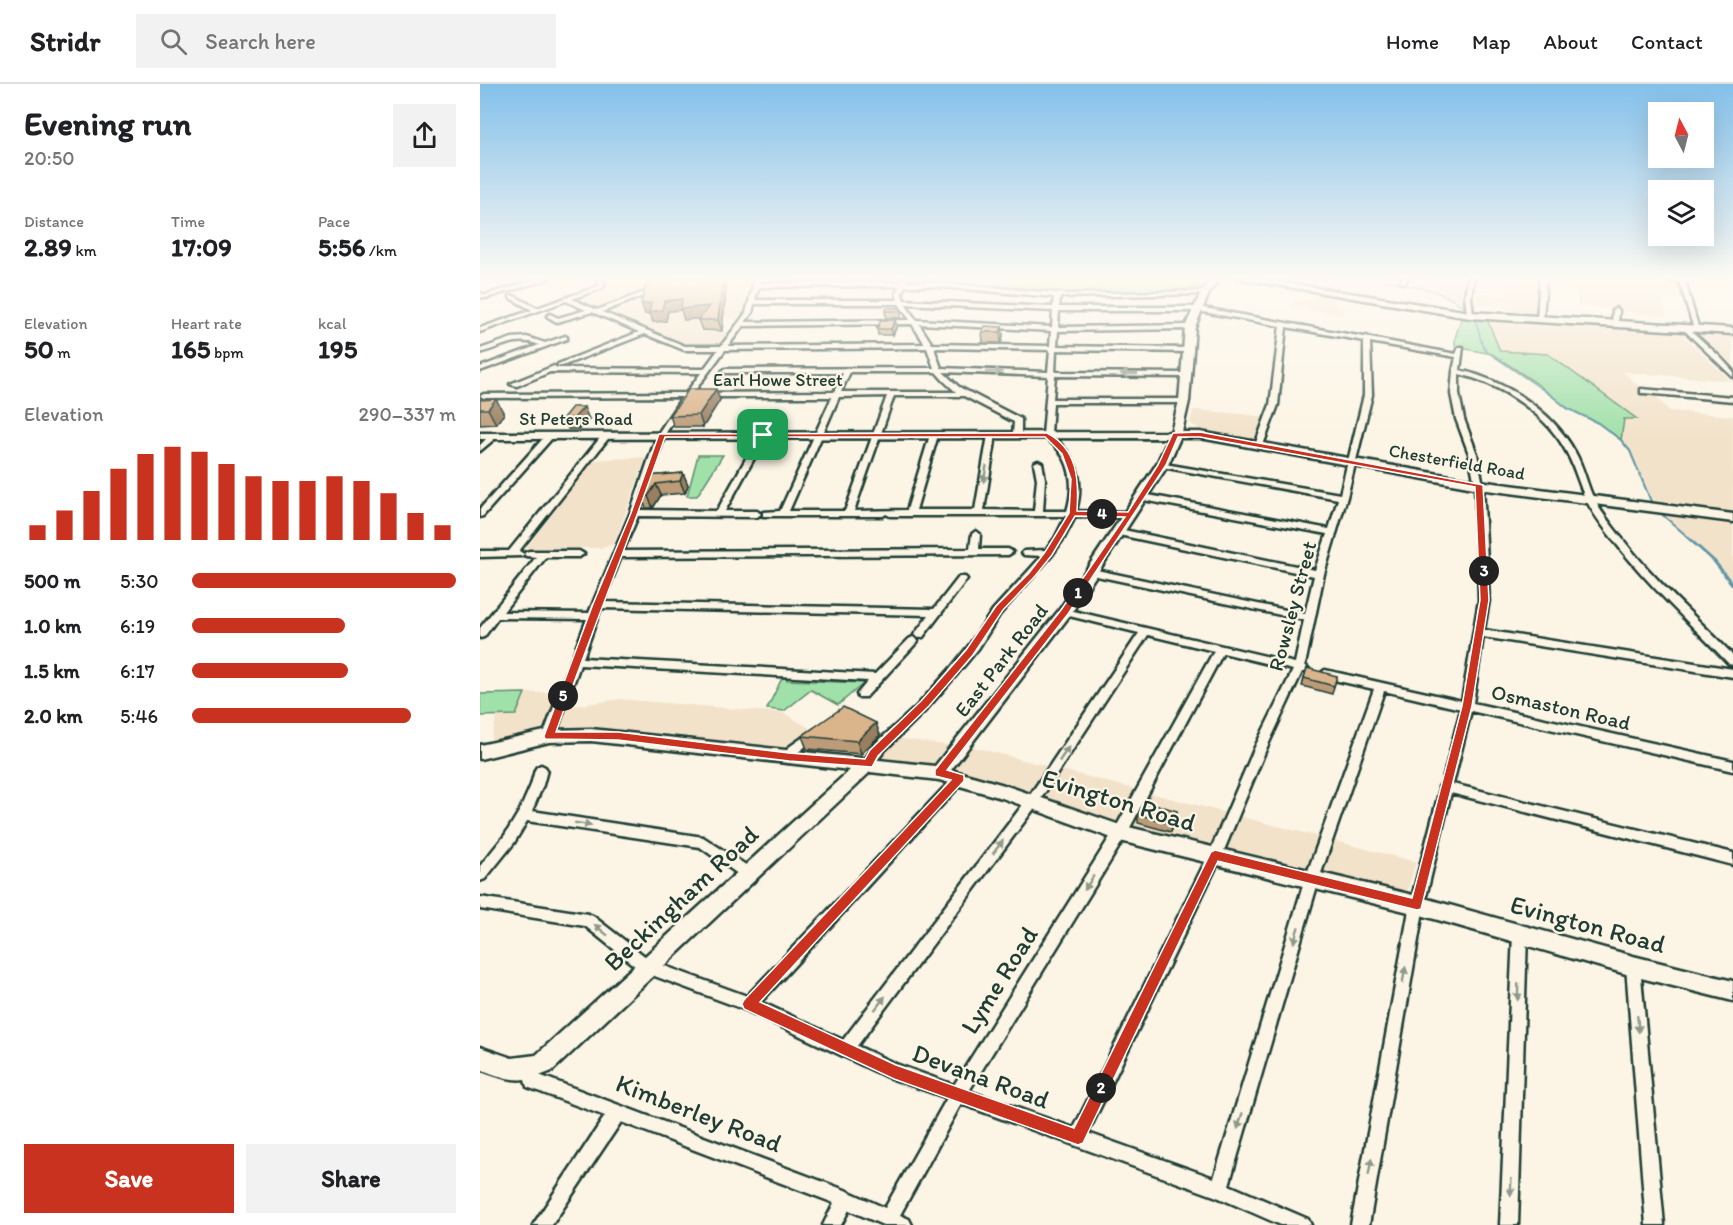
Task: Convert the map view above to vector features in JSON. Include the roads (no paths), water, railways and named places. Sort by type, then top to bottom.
[{"type":"street","points":[[549,736],[597,604],[635,513],[661,435],[736,331]]},
{"type":"street","points":[[921,331],[930,346],[938,370],[956,389],[1015,419],[1019,425],[1017,434]]},
{"type":"street","points":[[868,764],[874,753],[925,704],[970,652],[999,608],[1049,553],[1073,513],[1075,479],[1065,453],[1047,435],[1054,331]]},
{"type":"street","name":"East Park Road","points":[[939,773],[1065,612],[1162,465],[1176,435],[1184,401],[1188,375],[1190,331]]},
{"type":"street","points":[[1259,445],[1274,405],[1282,331]]},
{"type":"street","points":[[1326,331],[1460,352],[1455,394],[1460,419],[1473,454],[1479,485],[1485,578],[1467,706],[1417,905],[1360,1225]]},
{"type":"street","points":[[1688,331],[1717,357],[1733,375]]},
{"type":"street","points":[[514,384],[644,332],[684,348],[930,346],[1052,350],[1189,350]]},
{"type":"street","points":[[480,351],[522,338],[545,345]]},
{"type":"street","points":[[480,369],[565,338]]},
{"type":"street","name":"Rowsley Street","points":[[1078,1137],[1215,855],[1261,747],[1299,668],[1319,574],[1342,497],[1368,395],[1367,339]]},
{"type":"street","points":[[554,368],[706,371]]},
{"type":"street","points":[[724,371],[938,370],[1188,375]]},
{"type":"street","points":[[783,514],[847,371]]},
{"type":"street","points":[[1456,371],[1493,384],[1542,416],[1570,450],[1591,501],[1608,527],[1638,565],[1733,661]]},
{"type":"street","points":[[482,397],[500,390]]},
{"type":"street","points":[[1644,391],[1733,399]]},
{"type":"street","name":"Earl Howe Street","points":[[482,397],[965,394]]},
{"type":"street","points":[[849,513],[891,395]]},
{"type":"street","points":[[1048,401],[1184,401]]},
{"type":"street","points":[[521,554],[607,435]]},
{"type":"street","points":[[720,513],[763,435]]},
{"type":"street","points":[[911,513],[934,435]]},
{"type":"street","points":[[979,513],[992,435]]},
{"type":"street","name":"Chesterfield Road","points":[[1176,435],[1200,435],[1479,485],[1733,518]]},
{"type":"street","name":"St Peters Road","points":[[480,436],[1176,435]]},
{"type":"street","points":[[480,449],[494,436]]},
{"type":"street","points":[[480,514],[550,436]]},
{"type":"street","points":[[1038,464],[1041,479],[1038,513]]},
{"type":"street","points":[[1162,465],[1342,497]]},
{"type":"street","points":[[1143,497],[1332,532]]},
{"type":"street","points":[[635,513],[1131,515]]},
{"type":"street","points":[[1119,532],[1319,574]]},
{"type":"street","points":[[974,552],[976,534]]},
{"type":"street","points":[[619,555],[1008,552]]},
{"type":"street","points":[[1027,553],[1049,553]]},
{"type":"street","points":[[488,554],[579,554]]},
{"type":"street","points":[[480,635],[543,555]]},
{"type":"street","points":[[1092,572],[1308,618]]},
{"type":"street","points":[[862,694],[916,638],[962,579]]},
{"type":"street","points":[[597,604],[937,612]]},
{"type":"street","name":"Osmaston Road","points":[[1065,612],[1380,687],[1733,766]]},
{"type":"street","points":[[496,615],[593,616]]},
{"type":"street","points":[[845,1049],[1032,802],[1144,632]]},
{"type":"street","points":[[1479,633],[1733,674]]},
{"type":"street","name":"Lyme Road","points":[[896,1222],[958,1094],[1120,833],[1220,650]]},
{"type":"street","points":[[576,661],[878,678]]},
{"type":"street","points":[[1220,1189],[1312,879],[1380,687]]},
{"type":"street","points":[[789,757],[793,750],[824,726]]},
{"type":"street","name":"Evington Road","points":[[480,752],[549,736],[618,736],[939,773],[960,778],[1120,833],[1417,905],[1632,966],[1733,991]]},
{"type":"street","name":"Beckingham Road","points":[[530,1070],[544,1063],[573,1038],[646,966],[868,764]]},
{"type":"street","points":[[480,875],[496,858],[525,815],[537,791],[542,770]]},
{"type":"street","points":[[749,1004],[960,778]]},
{"type":"street","points":[[1445,787],[1733,859]]},
{"type":"street","points":[[525,815],[703,842],[747,873]]},
{"type":"street","name":"Devana Road","points":[[480,903],[588,920],[646,966],[749,1004],[894,1071],[1220,1189],[1302,1225]]},
{"type":"street","points":[[1509,1225],[1520,934]]},
{"type":"street","points":[[1632,966],[1655,1225]]},
{"type":"street","points":[[480,1058],[509,1070],[530,1070]]},
{"type":"street","name":"Kimberley Road","points":[[530,1070],[533,1081],[845,1198],[896,1222]]},
{"type":"street","points":[[543,1225],[618,1112]]},
{"type":"street","points":[[832,1225],[845,1198]]},
{"type":"waterway","points":[[1479,331],[1486,351],[1549,394]]},
{"type":"waterway","points":[[1547,392],[1567,408],[1598,423],[1621,440],[1630,451],[1653,506]]},
{"type":"waterway","points":[[1658,511],[1688,537]]},
{"type":"waterway","points":[[1686,536],[1714,561],[1733,585]]}]
